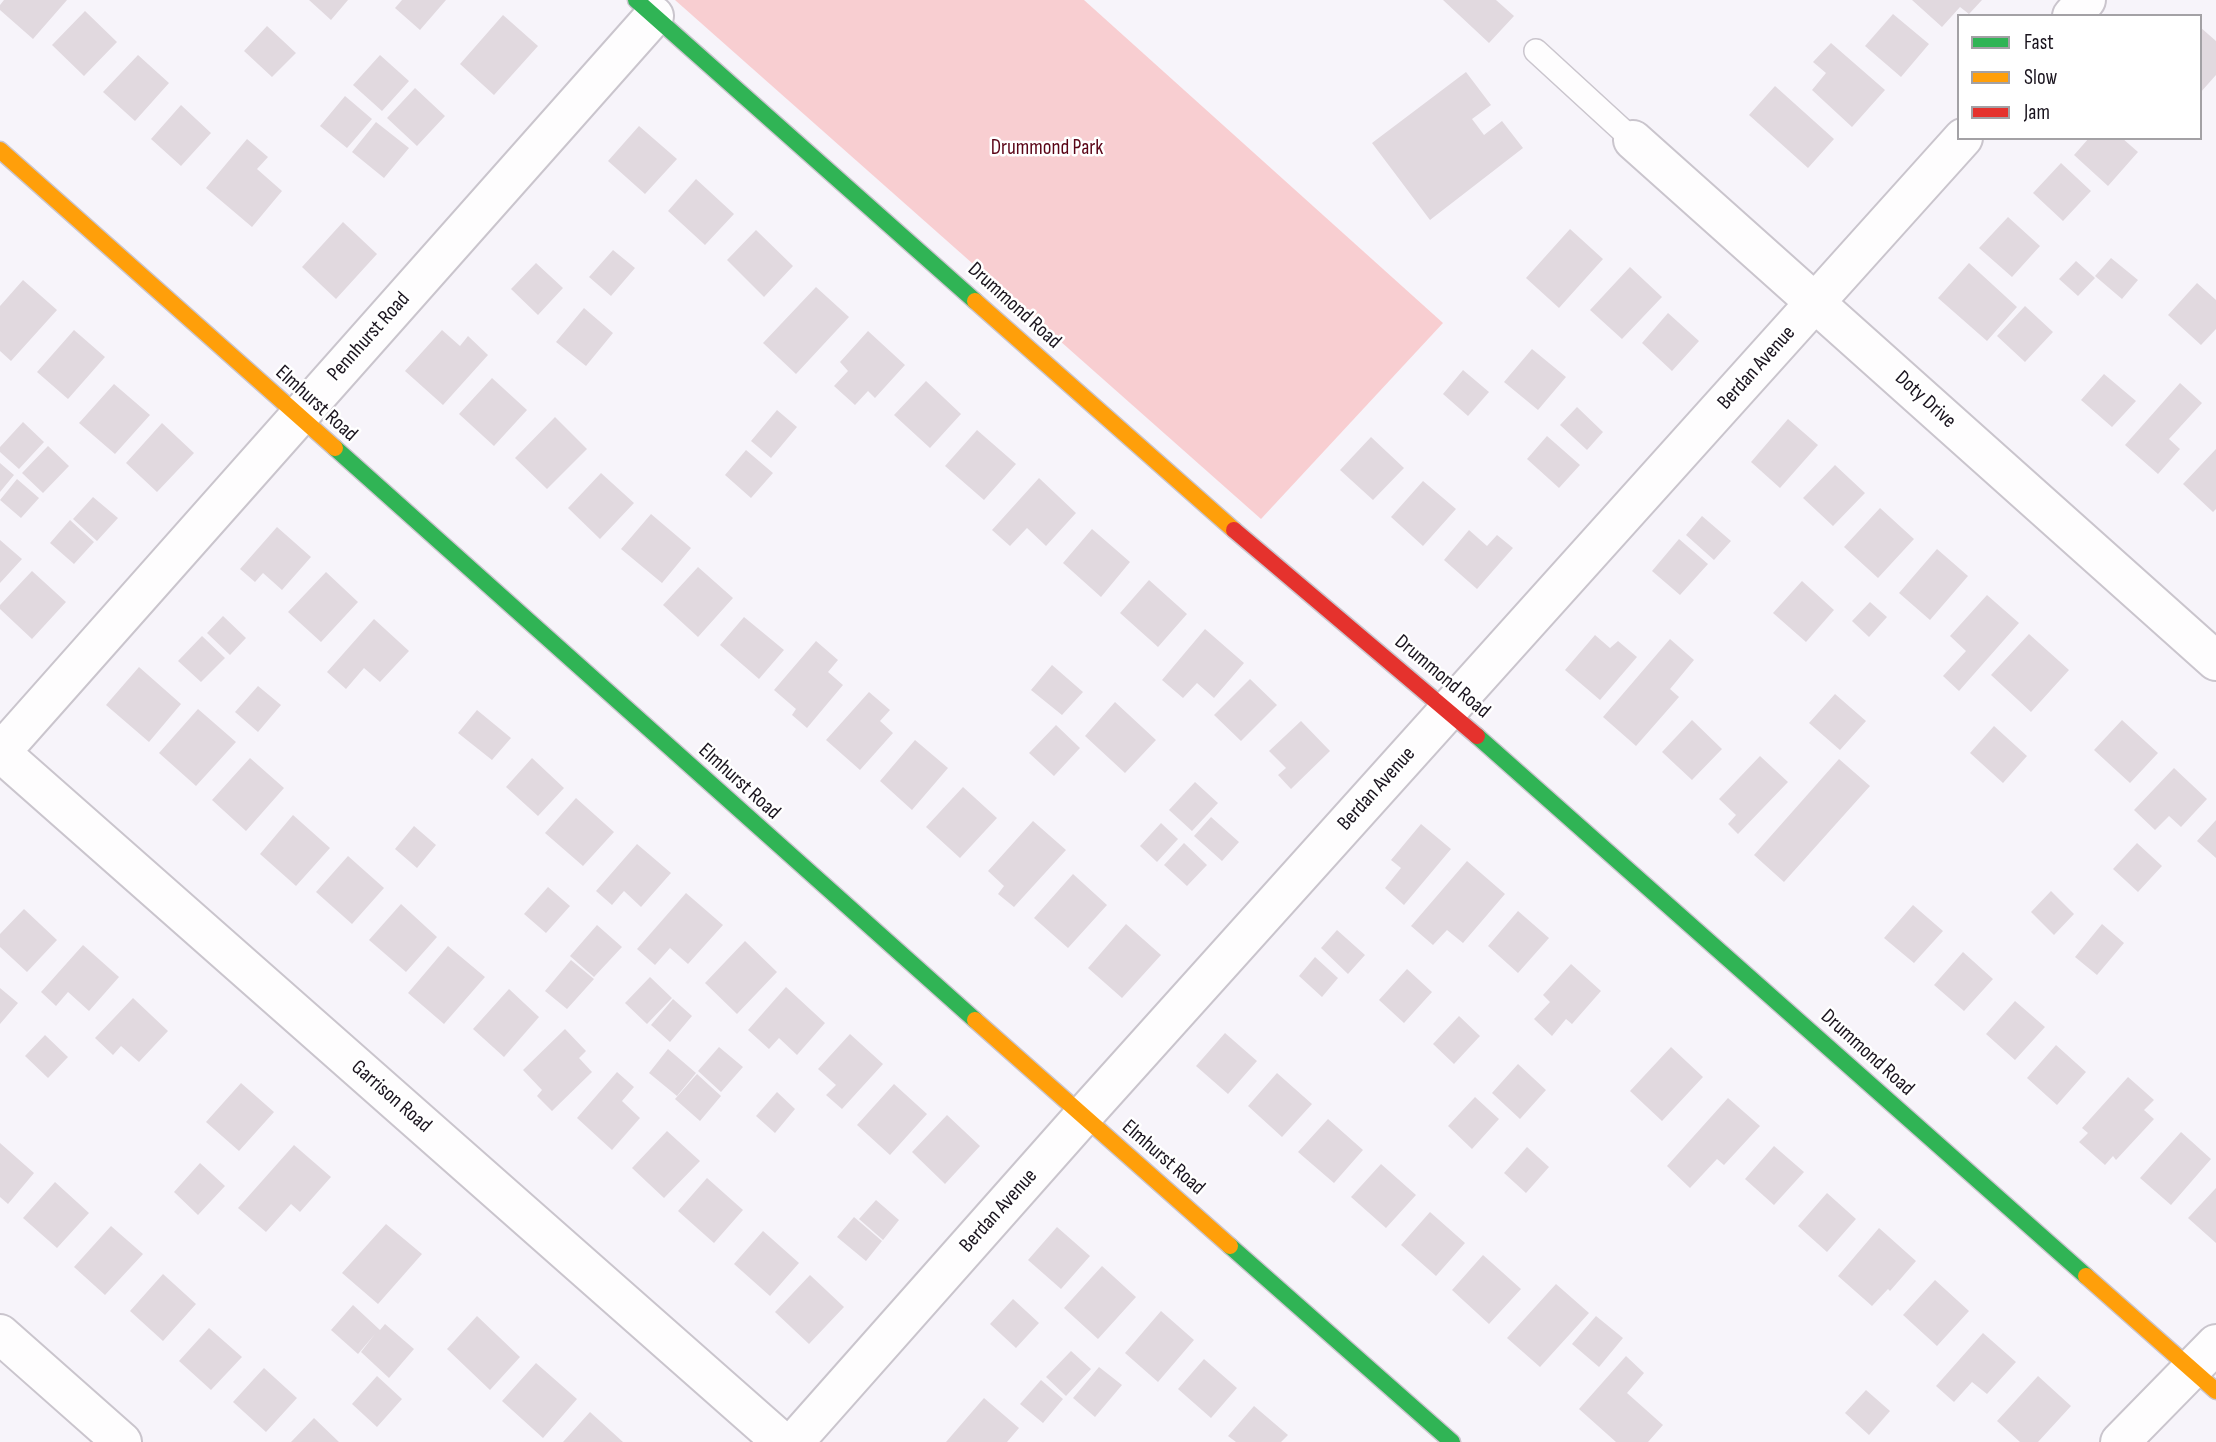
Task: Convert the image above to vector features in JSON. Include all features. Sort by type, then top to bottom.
[{"type":"street","points":[[2074,14],[2086,0]]},
{"type":"street","name":"Pennhurst Road","points":[[0,752],[298,417],[645,8]]},
{"type":"street","name":"Drummond Road","points":[[645,8],[1255,548],[1448,710],[2208,1368]]},
{"type":"street","name":"Doty Drive","points":[[1633,140],[2216,661]]},
{"type":"street","name":"Berdan Avenue","points":[[794,1442],[1083,1116],[1961,140]]},
{"type":"street","name":"Elmhurst Road","points":[[0,150],[1452,1442]]},
{"type":"street","name":"Garrison Road","points":[[0,752],[782,1442]]},
{"type":"street","points":[[0,1334],[122,1442]]},
{"type":"street","points":[[2120,1442],[2208,1368]]},
{"type":"lane","points":[[1536,51],[1633,140]]},
{"type":"green space","name":"Drummond Park","points":[[675,0],[1084,0],[1443,323],[1261,519]]},
{"type":"building","points":[[4,0],[67,0],[33,39],[0,10]]},
{"type":"building","points":[[309,0],[348,0],[331,20]]},
{"type":"building","points":[[402,0],[446,0],[420,30],[395,8]]},
{"type":"building","points":[[1443,0],[1496,0],[1514,16],[1489,43]]},
{"type":"building","points":[[1912,0],[1982,0],[1969,14],[1960,7],[1942,27]]},
{"type":"building","points":[[85,11],[117,42],[84,76],[52,45]]},
{"type":"building","points":[[1893,14],[1929,44],[1901,77],[1865,46]]},
{"type":"building","points":[[503,15],[538,46],[494,95],[460,64]]},
{"type":"building","points":[[267,26],[296,53],[272,77],[244,51]]},
{"type":"building","points":[[2202,29],[2216,41],[2216,75],[2202,91]]},
{"type":"building","points":[[1831,43],[1885,90],[1852,127],[1812,90],[1826,73],[1813,62]]},
{"type":"building","points":[[138,55],[169,83],[135,121],[103,92]]},
{"type":"building","points":[[380,55],[409,81],[382,111],[353,85]]},
{"type":"building","points":[[1466,72],[1491,105],[1472,119],[1484,135],[1502,121],[1523,148],[1430,220],[1372,143]]},
{"type":"building","points":[[1775,86],[1834,139],[1808,168],[1749,115]]},
{"type":"building","points":[[415,88],[445,116],[417,146],[387,118]]},
{"type":"building","points":[[345,96],[372,119],[347,148],[320,126]]},
{"type":"building","points":[[181,105],[211,133],[181,166],[151,139]]},
{"type":"building","points":[[376,122],[409,148],[384,178],[352,152]]},
{"type":"building","points":[[639,126],[677,159],[645,194],[608,161]]},
{"type":"building","points":[[247,139],[268,157],[257,169],[282,191],[252,227],[206,188]]},
{"type":"building","points":[[2087,140],[2124,140],[2138,152],[2108,186],[2074,155]]},
{"type":"building","points":[[2061,163],[2091,191],[2063,221],[2033,193]]},
{"type":"building","points":[[696,179],[734,214],[705,245],[668,211]]},
{"type":"building","points":[[2008,217],[2040,246],[2012,277],[1979,248]]},
{"type":"building","points":[[343,222],[377,254],[336,299],[302,267]]},
{"type":"building","points":[[1570,229],[1603,259],[1559,308],[1526,278]]},
{"type":"building","points":[[756,230],[793,266],[764,297],[727,260]]},
{"type":"building","points":[[613,250],[635,268],[611,296],[589,277]]},
{"type":"building","points":[[2111,258],[2138,280],[2122,299],[2095,276]]},
{"type":"building","points":[[2076,261],[2095,278],[2078,296],[2059,279]]},
{"type":"building","points":[[536,263],[563,288],[538,315],[511,289]]},
{"type":"building","points":[[1969,263],[2017,307],[1987,341],[1938,298]]},
{"type":"building","points":[[1630,267],[1662,297],[1622,339],[1590,310]]},
{"type":"building","points":[[23,280],[57,310],[11,361],[0,351],[0,306]]},
{"type":"building","points":[[2197,283],[2216,300],[2216,329],[2201,345],[2168,315]]},
{"type":"building","points":[[816,287],[849,317],[796,374],[763,343]]},
{"type":"building","points":[[2025,306],[2053,332],[2025,362],[1997,336]]},
{"type":"building","points":[[584,308],[613,333],[586,366],[556,342]]},
{"type":"building","points":[[1668,313],[1699,341],[1672,371],[1642,343]]},
{"type":"building","points":[[74,330],[105,357],[68,399],[37,372]]},
{"type":"building","points":[[442,330],[460,346],[468,336],[488,355],[443,405],[405,371]]},
{"type":"building","points":[[868,331],[905,365],[875,398],[868,391],[855,405],[834,386],[848,371],[840,362]]},
{"type":"building","points":[[1532,349],[1566,377],[1538,410],[1504,382]]},
{"type":"building","points":[[1463,370],[1489,392],[1468,416],[1443,394]]},
{"type":"building","points":[[2104,374],[2136,401],[2112,427],[2081,400]]},
{"type":"building","points":[[492,378],[527,410],[494,446],[459,414]]},
{"type":"building","points":[[926,381],[961,414],[930,448],[894,415]]},
{"type":"building","points":[[2180,383],[2202,403],[2169,439],[2180,449],[2158,474],[2125,445]]},
{"type":"building","points":[[114,384],[150,415],[115,454],[79,423]]},
{"type":"building","points":[[1577,407],[1603,432],[1587,450],[1560,425]]},
{"type":"building","points":[[777,410],[797,427],[771,458],[751,441]]},
{"type":"building","points":[[555,417],[587,449],[547,489],[515,458]]},
{"type":"building","points":[[1788,419],[1818,445],[1780,488],[1751,462]]},
{"type":"building","points":[[23,422],[44,442],[19,469],[0,452],[0,447]]},
{"type":"building","points":[[162,423],[194,453],[157,492],[126,463]]},
{"type":"building","points":[[977,430],[1016,464],[984,500],[945,466]]},
{"type":"building","points":[[1547,436],[1580,465],[1559,488],[1527,459]]},
{"type":"building","points":[[1371,437],[1404,468],[1373,500],[1340,470]]},
{"type":"building","points":[[48,446],[69,466],[43,493],[22,473]]},
{"type":"building","points":[[2216,449],[2216,509],[2213,512],[2183,484]]},
{"type":"building","points":[[746,450],[773,473],[751,498],[725,475]]},
{"type":"building","points":[[0,463],[14,475],[0,492]]},
{"type":"building","points":[[1835,465],[1865,493],[1833,526],[1803,498]]},
{"type":"building","points":[[601,473],[634,503],[600,539],[568,508]]},
{"type":"building","points":[[1039,478],[1076,513],[1046,546],[1027,528],[1010,546],[992,530]]},
{"type":"building","points":[[17,479],[39,498],[21,518],[0,500]]},
{"type":"building","points":[[1423,481],[1456,509],[1423,546],[1391,517]]},
{"type":"building","points":[[93,497],[118,518],[97,541],[73,519]]},
{"type":"building","points":[[1880,508],[1914,539],[1878,578],[1844,547]]},
{"type":"building","points":[[651,514],[691,548],[662,583],[621,549]]},
{"type":"building","points":[[1702,516],[1731,541],[1714,560],[1686,535]]},
{"type":"building","points":[[70,520],[94,542],[74,564],[50,543]]},
{"type":"building","points":[[277,527],[311,557],[282,590],[263,573],[255,582],[240,569]]},
{"type":"building","points":[[1092,529],[1130,562],[1101,597],[1063,563]]},
{"type":"building","points":[[1469,530],[1487,546],[1497,535],[1513,548],[1477,589],[1444,560]]},
{"type":"building","points":[[1679,539],[1708,564],[1680,595],[1652,571]]},
{"type":"building","points":[[0,540],[22,559],[0,583]]},
{"type":"building","points":[[1937,549],[1968,576],[1930,620],[1899,593]]},
{"type":"building","points":[[698,567],[733,598],[698,637],[663,605]]},
{"type":"building","points":[[32,571],[66,602],[32,639],[0,609],[0,605]]},
{"type":"building","points":[[326,572],[358,602],[321,642],[288,612]]},
{"type":"building","points":[[1149,580],[1187,614],[1158,647],[1120,613]]},
{"type":"building","points":[[1802,581],[1834,610],[1806,642],[1773,613]]},
{"type":"building","points":[[1987,595],[2019,623],[1959,691],[1943,676],[1966,651],[1950,636]]},
{"type":"building","points":[[1870,602],[1887,617],[1869,637],[1852,621]]},
{"type":"building","points":[[223,616],[246,638],[230,655],[207,633]]},
{"type":"building","points":[[744,617],[784,650],[759,679],[720,645]]},
{"type":"building","points":[[374,619],[409,651],[380,682],[364,668],[346,689],[327,672]]},
{"type":"building","points":[[1205,629],[1244,663],[1214,698],[1197,683],[1183,698],[1162,680]]},
{"type":"building","points":[[2029,634],[2069,670],[2031,712],[1991,675]]},
{"type":"building","points":[[1595,635],[1610,648],[1618,641],[1637,657],[1600,700],[1565,670]]},
{"type":"building","points":[[202,636],[225,658],[201,682],[178,661]]},
{"type":"building","points":[[1670,639],[1694,660],[1670,689],[1679,697],[1636,746],[1603,717]]},
{"type":"building","points":[[816,641],[838,660],[828,672],[843,685],[807,728],[792,715],[796,709],[774,690]]},
{"type":"building","points":[[1052,665],[1083,692],[1062,715],[1031,690]]},
{"type":"building","points":[[139,667],[181,704],[149,742],[106,705]]},
{"type":"building","points":[[1250,679],[1277,705],[1241,741],[1214,715]]},
{"type":"building","points":[[258,686],[281,705],[258,732],[235,712]]},
{"type":"building","points":[[869,692],[890,710],[880,721],[893,733],[860,770],[826,740]]},
{"type":"building","points":[[1835,694],[1866,721],[1840,750],[1809,723]]},
{"type":"building","points":[[1115,702],[1156,740],[1125,773],[1085,736]]},
{"type":"building","points":[[198,709],[236,742],[196,786],[159,753]]},
{"type":"building","points":[[477,710],[511,738],[492,760],[458,733]]},
{"type":"building","points":[[1692,720],[1722,749],[1692,780],[1662,752]]},
{"type":"building","points":[[2122,720],[2158,753],[2130,783],[2094,750]]},
{"type":"building","points":[[1301,721],[1330,751],[1291,789],[1278,775],[1286,768],[1269,751]]},
{"type":"building","points":[[1056,725],[1080,748],[1054,776],[1029,753]]},
{"type":"building","points":[[1994,726],[2027,756],[2003,783],[1970,753]]},
{"type":"building","points":[[915,740],[948,768],[912,810],[880,781]]},
{"type":"building","points":[[1760,756],[1788,782],[1738,834],[1728,824],[1736,815],[1719,799]]},
{"type":"building","points":[[250,758],[284,788],[246,831],[212,800]]},
{"type":"building","points":[[532,758],[564,788],[538,816],[506,787]]},
{"type":"building","points":[[1839,759],[1870,786],[1784,882],[1754,855]]},
{"type":"building","points":[[2174,768],[2207,799],[2181,827],[2169,816],[2155,830],[2134,810]]},
{"type":"building","points":[[1195,782],[1218,803],[1192,831],[1169,810]]},
{"type":"building","points":[[963,787],[997,818],[960,858],[926,827]]},
{"type":"building","points":[[576,798],[614,832],[583,866],[545,833]]},
{"type":"building","points":[[293,815],[330,848],[296,886],[260,854]]},
{"type":"building","points":[[1211,817],[1239,842],[1222,861],[1194,836]]},
{"type":"building","points":[[2216,820],[2216,858],[2197,841]]},
{"type":"building","points":[[1033,821],[1066,850],[1014,907],[998,894],[1004,886],[988,871]]},
{"type":"building","points":[[1161,823],[1178,839],[1157,862],[1140,846]]},
{"type":"building","points":[[1421,824],[1451,849],[1404,905],[1385,888],[1401,868],[1391,860]]},
{"type":"building","points":[[414,826],[436,845],[417,868],[395,849]]},
{"type":"building","points":[[1184,843],[1207,865],[1187,886],[1164,865]]},
{"type":"building","points":[[2137,843],[2162,866],[2138,892],[2113,869]]},
{"type":"building","points":[[637,844],[671,873],[641,907],[624,891],[612,905],[596,891]]},
{"type":"building","points":[[348,856],[384,888],[352,924],[316,892]]},
{"type":"building","points":[[1467,861],[1505,894],[1463,943],[1447,930],[1433,945],[1411,926]]},
{"type":"building","points":[[1073,874],[1107,905],[1068,948],[1034,918]]},
{"type":"building","points":[[548,887],[570,906],[546,933],[524,914]]},
{"type":"building","points":[[2051,891],[2074,914],[2054,935],[2031,912]]},
{"type":"building","points":[[686,893],[723,925],[688,964],[670,948],[655,965],[637,949]]},
{"type":"building","points":[[401,904],[437,937],[406,972],[369,940]]},
{"type":"building","points":[[1913,905],[1943,931],[1914,963],[1884,938]]},
{"type":"building","points":[[24,909],[57,940],[27,972],[0,947],[0,934]]},
{"type":"building","points":[[1518,911],[1549,938],[1518,973],[1488,946]]},
{"type":"building","points":[[1126,924],[1161,955],[1122,998],[1088,968]]},
{"type":"building","points":[[2102,924],[2124,943],[2097,975],[2075,957]]},
{"type":"building","points":[[597,925],[622,947],[594,977],[570,956]]},
{"type":"building","points":[[1337,930],[1365,955],[1348,974],[1321,948]]},
{"type":"building","points":[[745,941],[777,972],[737,1014],[705,983]]},
{"type":"building","points":[[83,945],[119,977],[89,1011],[68,992],[56,1006],[41,992]]},
{"type":"building","points":[[448,946],[485,977],[444,1024],[408,993]]},
{"type":"building","points":[[1963,952],[1993,979],[1964,1011],[1934,985]]},
{"type":"building","points":[[1315,957],[1338,978],[1322,997],[1299,976]]},
{"type":"building","points":[[571,960],[594,979],[567,1009],[545,991]]},
{"type":"building","points":[[1571,964],[1601,991],[1572,1024],[1566,1019],[1552,1036],[1534,1019],[1550,1002],[1543,995]]},
{"type":"building","points":[[1407,969],[1432,992],[1404,1023],[1379,1000]]},
{"type":"building","points":[[650,977],[672,998],[647,1024],[625,1003]]},
{"type":"building","points":[[786,987],[825,1023],[797,1055],[779,1038],[769,1049],[748,1030]]},
{"type":"building","points":[[0,988],[18,1003],[0,1024]]},
{"type":"building","points":[[509,989],[539,1017],[504,1057],[473,1029]]},
{"type":"building","points":[[133,998],[168,1031],[139,1062],[121,1046],[113,1055],[95,1038]]},
{"type":"building","points":[[673,999],[692,1016],[670,1042],[651,1025]]},
{"type":"building","points":[[2015,1001],[2045,1027],[2015,1060],[1986,1034]]},
{"type":"building","points":[[1459,1016],[1480,1036],[1454,1064],[1433,1044]]},
{"type":"building","points":[[565,1029],[586,1051],[579,1058],[592,1072],[552,1111],[537,1096],[542,1090],[523,1070]]},
{"type":"building","points":[[1225,1033],[1257,1061],[1228,1094],[1196,1066]]},
{"type":"building","points":[[850,1034],[883,1064],[842,1109],[826,1095],[836,1085],[818,1069]]},
{"type":"building","points":[[45,1035],[68,1057],[48,1078],[25,1056]]},
{"type":"building","points":[[2056,1045],[2086,1072],[2057,1105],[2027,1078]]},
{"type":"building","points":[[719,1047],[743,1067],[721,1092],[698,1071]]},
{"type":"building","points":[[1671,1047],[1703,1077],[1662,1121],[1630,1091]]},
{"type":"building","points":[[668,1049],[696,1073],[677,1096],[649,1073]]},
{"type":"building","points":[[1518,1064],[1546,1090],[1520,1119],[1492,1093]]},
{"type":"building","points":[[617,1072],[634,1087],[622,1101],[640,1118],[612,1150],[577,1118]]},
{"type":"building","points":[[1277,1073],[1312,1104],[1282,1137],[1248,1106]]},
{"type":"building","points":[[697,1074],[721,1096],[700,1121],[675,1099]]},
{"type":"building","points":[[2128,1077],[2154,1100],[2144,1110],[2154,1119],[2116,1160],[2113,1156],[2105,1165],[2079,1142],[2088,1133],[2082,1128]]},
{"type":"building","points":[[241,1083],[274,1112],[239,1151],[206,1122]]},
{"type":"building","points":[[894,1084],[927,1114],[890,1155],[857,1125]]},
{"type":"building","points":[[777,1092],[795,1109],[775,1133],[756,1116]]},
{"type":"building","points":[[1475,1097],[1499,1119],[1472,1149],[1448,1126]]},
{"type":"building","points":[[1728,1098],[1760,1126],[1724,1165],[1717,1159],[1690,1188],[1667,1166]]},
{"type":"building","points":[[947,1115],[980,1146],[945,1184],[912,1152]]},
{"type":"building","points":[[1328,1119],[1363,1150],[1334,1183],[1298,1152]]},
{"type":"building","points":[[667,1131],[700,1161],[664,1198],[632,1168]]},
{"type":"building","points":[[2181,1132],[2211,1159],[2171,1205],[2140,1178]]},
{"type":"building","points":[[0,1143],[34,1173],[8,1204],[0,1197]]},
{"type":"building","points":[[294,1145],[331,1177],[300,1212],[291,1204],[266,1232],[238,1208]]},
{"type":"building","points":[[1774,1146],[1804,1172],[1774,1205],[1745,1179]]},
{"type":"building","points":[[1527,1147],[1549,1167],[1526,1193],[1504,1173]]},
{"type":"building","points":[[200,1163],[225,1186],[198,1215],[174,1192]]},
{"type":"building","points":[[1381,1164],[1416,1195],[1386,1228],[1351,1197]]},
{"type":"building","points":[[707,1178],[743,1210],[714,1243],[678,1211]]},
{"type":"building","points":[[55,1182],[89,1213],[57,1248],[23,1218]]},
{"type":"building","points":[[2216,1188],[2216,1243],[2188,1218]]},
{"type":"building","points":[[1827,1193],[1856,1219],[1827,1252],[1798,1226]]},
{"type":"building","points":[[876,1200],[899,1220],[883,1240],[859,1219]]},
{"type":"building","points":[[1430,1212],[1465,1243],[1436,1276],[1401,1245]]},
{"type":"building","points":[[854,1217],[882,1241],[866,1261],[837,1237]]},
{"type":"building","points":[[386,1224],[422,1254],[378,1304],[342,1273]]},
{"type":"building","points":[[111,1226],[143,1254],[105,1295],[74,1267]]},
{"type":"building","points":[[1057,1227],[1090,1256],[1061,1289],[1028,1260]]},
{"type":"building","points":[[1879,1228],[1916,1261],[1890,1291],[1888,1289],[1872,1306],[1838,1276]]},
{"type":"building","points":[[763,1231],[799,1263],[770,1296],[734,1264]]},
{"type":"building","points":[[1483,1255],[1521,1289],[1489,1324],[1452,1290]]},
{"type":"building","points":[[1102,1266],[1136,1297],[1098,1339],[1064,1308]]},
{"type":"building","points":[[163,1274],[196,1304],[163,1341],[130,1311]]},
{"type":"building","points":[[810,1275],[844,1307],[809,1344],[775,1312]]},
{"type":"building","points":[[1935,1280],[1969,1311],[1937,1346],[1903,1315]]},
{"type":"building","points":[[1556,1284],[1589,1313],[1540,1367],[1507,1338]]},
{"type":"building","points":[[1013,1299],[1039,1323],[1016,1348],[990,1324]]},
{"type":"building","points":[[353,1305],[380,1330],[385,1324],[414,1349],[389,1378],[361,1352],[375,1334],[358,1354],[331,1330]]},
{"type":"building","points":[[1161,1311],[1194,1340],[1158,1382],[1125,1353]]},
{"type":"building","points":[[477,1316],[520,1357],[490,1390],[447,1349]]},
{"type":"building","points":[[1596,1316],[1623,1338],[1599,1367],[1572,1344]]},
{"type":"building","points":[[209,1328],[242,1357],[211,1390],[179,1361]]},
{"type":"building","points":[[1983,1333],[2016,1362],[1987,1394],[1972,1382],[1954,1402],[1936,1386]]},
{"type":"building","points":[[1071,1351],[1091,1369],[1066,1396],[1046,1377]]},
{"type":"building","points":[[1626,1356],[1644,1373],[1627,1393],[1663,1425],[1648,1442],[1616,1442],[1579,1409]]},
{"type":"building","points":[[1204,1359],[1237,1388],[1211,1418],[1178,1389]]},
{"type":"building","points":[[536,1363],[577,1399],[543,1438],[502,1401]]},
{"type":"building","points":[[1099,1367],[1122,1385],[1095,1417],[1073,1398]]},
{"type":"building","points":[[264,1368],[297,1398],[266,1432],[233,1402]]},
{"type":"building","points":[[377,1376],[402,1399],[377,1427],[352,1404]]},
{"type":"building","points":[[2038,1376],[2071,1406],[2038,1442],[2020,1442],[1997,1421]]},
{"type":"building","points":[[1041,1380],[1063,1399],[1043,1423],[1020,1404]]},
{"type":"building","points":[[1866,1390],[1890,1411],[1869,1435],[1845,1413]]},
{"type":"building","points":[[984,1398],[1019,1428],[1007,1442],[946,1442]]},
{"type":"building","points":[[1254,1406],[1288,1435],[1281,1442],[1236,1442],[1228,1436]]},
{"type":"building","points":[[590,1412],[623,1442],[563,1442]]},
{"type":"building","points":[[314,1418],[339,1442],[291,1442]]},
{"type":"traffic: fast","points":[[636,0],[975,301]]},
{"type":"traffic: fast","points":[[335,448],[975,1020]]},
{"type":"traffic: fast","points":[[1477,736],[2086,1276]]},
{"type":"traffic: fast","points":[[1230,1246],[1452,1442]]},
{"type":"traffic: slow","points":[[0,150],[335,448]]},
{"type":"traffic: slow","points":[[975,301],[1234,530]]},
{"type":"traffic: slow","points":[[975,1020],[1230,1246]]},
{"type":"traffic: slow","points":[[2086,1276],[2216,1391]]},
{"type":"traffic: jam","points":[[1234,530],[1477,736]]}]
